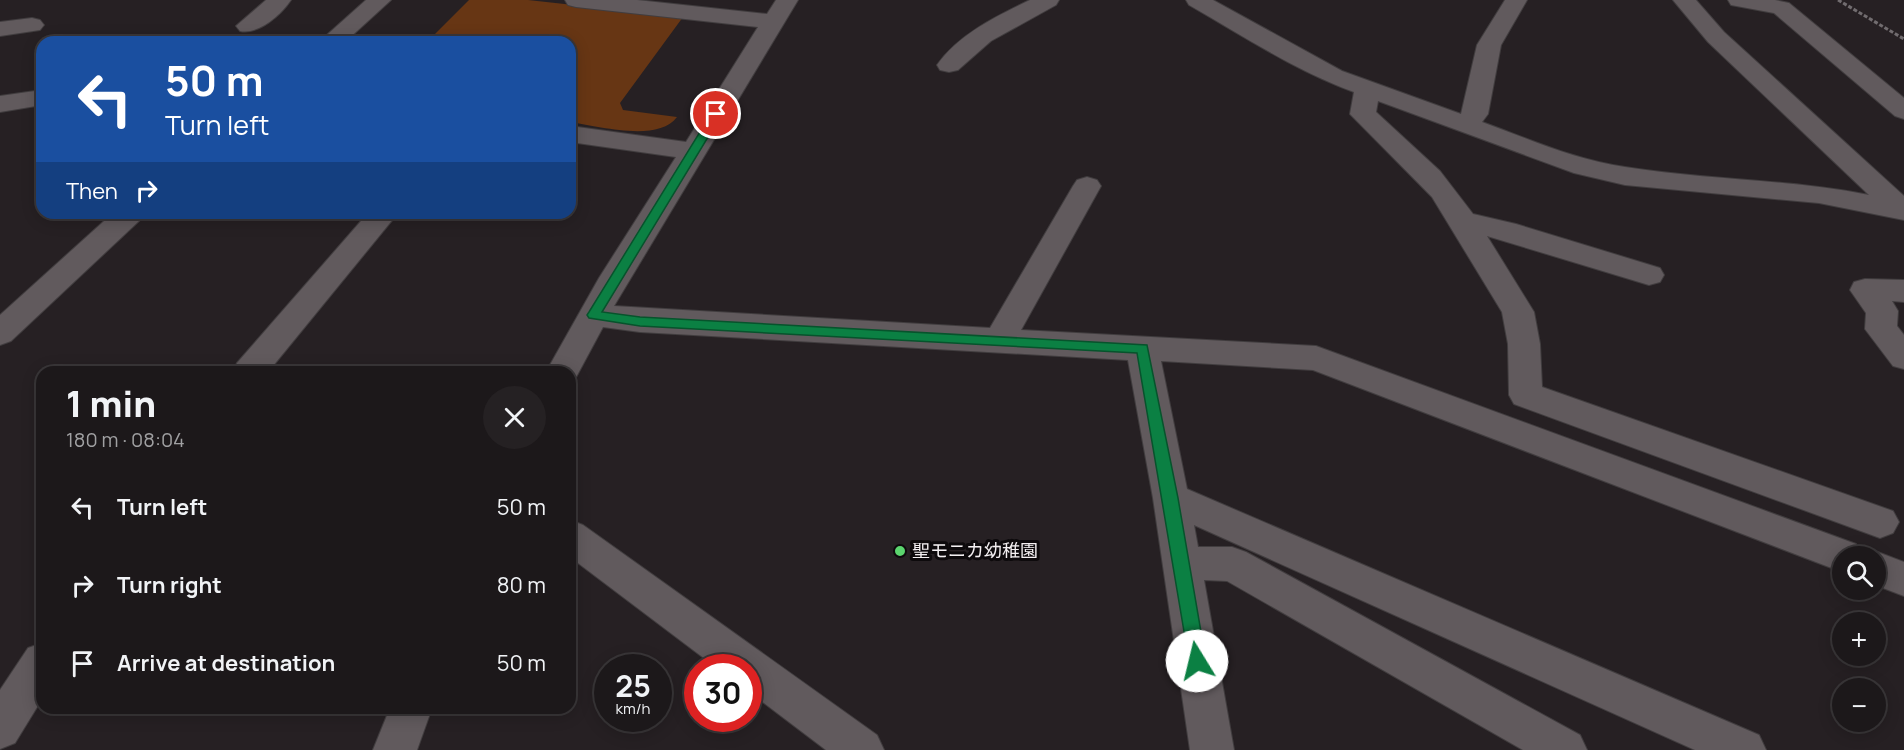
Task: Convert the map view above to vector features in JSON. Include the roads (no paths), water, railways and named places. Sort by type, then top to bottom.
[{"type":"street","points":[[248,26],[280,0]]},
{"type":"street","points":[[338,36],[380,0]]},
{"type":"street","points":[[565,366],[594,315],[780,11],[576,0]]},
{"type":"street","points":[[949,65],[961,50],[986,32],[1048,0]]},
{"type":"street","points":[[1466,125],[1474,114],[1489,45],[1516,0]]},
{"type":"street","points":[[1684,0],[1716,37],[1904,211]]},
{"type":"street","points":[[1739,0],[1781,8],[1904,111]]},
{"type":"street","points":[[1200,1],[1333,76],[1574,165],[1625,176],[1819,194],[1904,211]]},
{"type":"street","points":[[0,28],[32,25]]},
{"type":"street","points":[[1367,88],[1363,114],[1433,180],[1452,202],[1518,312],[1524,344],[1526,395],[1880,522]]},
{"type":"street","points":[[0,104],[35,99]]},
{"type":"street","points":[[576,135],[694,151]]},
{"type":"street","points":[[999,340],[1087,186]]},
{"type":"street","points":[[0,333],[124,219]]},
{"type":"street","points":[[254,366],[379,219]]},
{"type":"street","points":[[1463,221],[1506,231],[1649,275]]},
{"type":"street","points":[[1904,291],[1865,290],[1882,311],[1881,329],[1904,357]]},
{"type":"street","points":[[594,315],[640,321],[1316,358],[1832,552]]},
{"type":"street","points":[[1143,348],[1171,498],[1212,750]]},
{"type":"street","points":[[1171,498],[1744,750]]},
{"type":"street","points":[[576,540],[861,750]]},
{"type":"street","points":[[1182,563],[1232,564],[1564,750]]},
{"type":"street","points":[[1886,572],[1904,579]]},
{"type":"street","points":[[0,728],[36,671]]},
{"type":"street","points":[[395,750],[409,714]]},
{"type":"place","name":"聖モニカ幼稚園","points":[[900,551]]}]
